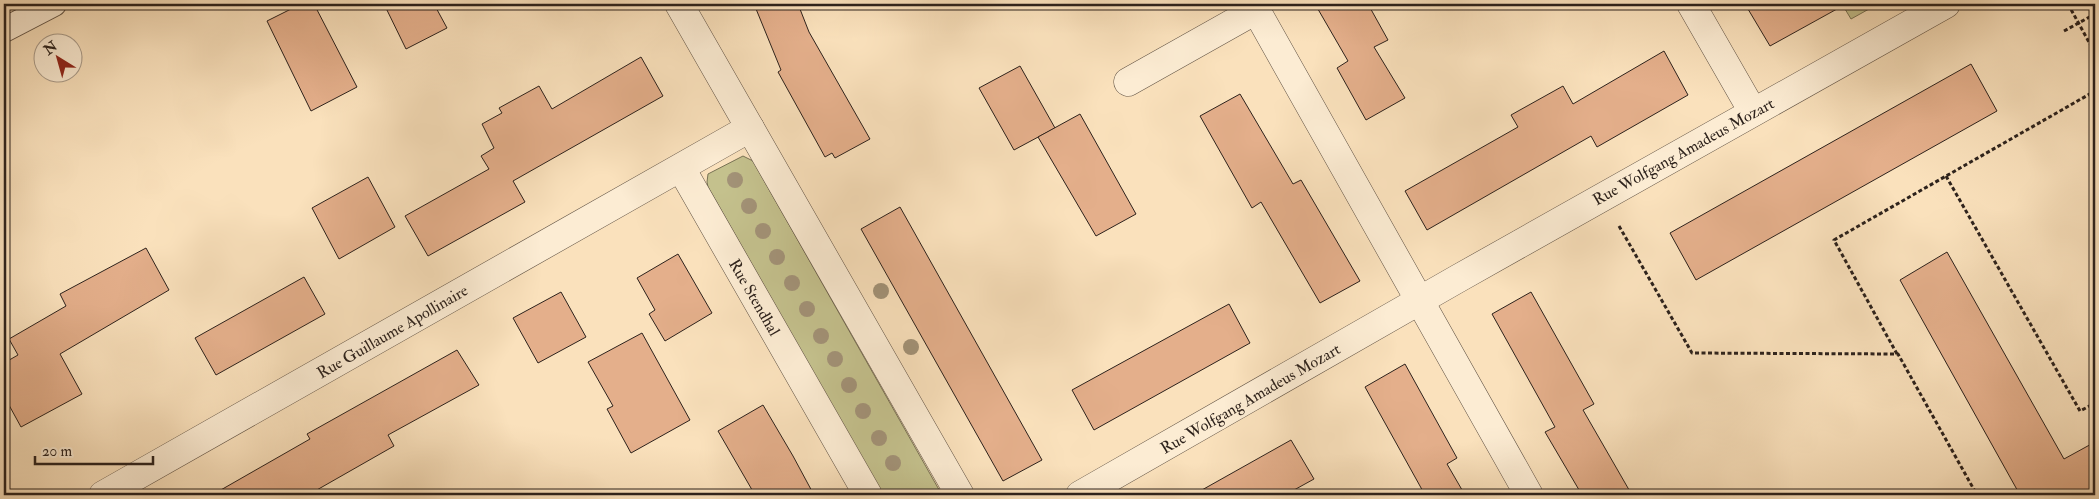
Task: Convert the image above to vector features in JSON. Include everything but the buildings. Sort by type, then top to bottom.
[{"type":"street","points":[[680,4],[960,495]]},
{"type":"street","points":[[1691,4],[1753,112]]},
{"type":"street","name":"Rue Wolfgang Amadeus Mozart","points":[[1080,495],[1602,197],[1946,4]]},
{"type":"street","points":[[1128,82],[1256,10],[1421,300],[1529,495]]},
{"type":"street","points":[[681,168],[750,128]]},
{"type":"street","name":"Rue Guillaume Apollinaire","points":[[103,495],[681,168]]},
{"type":"street","name":"Rue Stendhal","points":[[681,168],[868,495]]},
{"type":"lane","points":[[4,30],[54,4]]},
{"type":"path","points":[[2068,4],[2095,53]]},
{"type":"path","points":[[2064,31],[2095,14]]},
{"type":"path","points":[[1977,495],[1834,240],[2095,91]]},
{"type":"path","points":[[1946,176],[2080,411],[2095,403]]},
{"type":"path","points":[[1602,197],[1692,353],[1898,354]]},
{"type":"shaded area","points":[[1842,4],[1878,4],[1851,19]]},
{"type":"shaded area","points":[[743,156],[753,161],[942,495],[883,495],[708,187],[708,174]]}]
